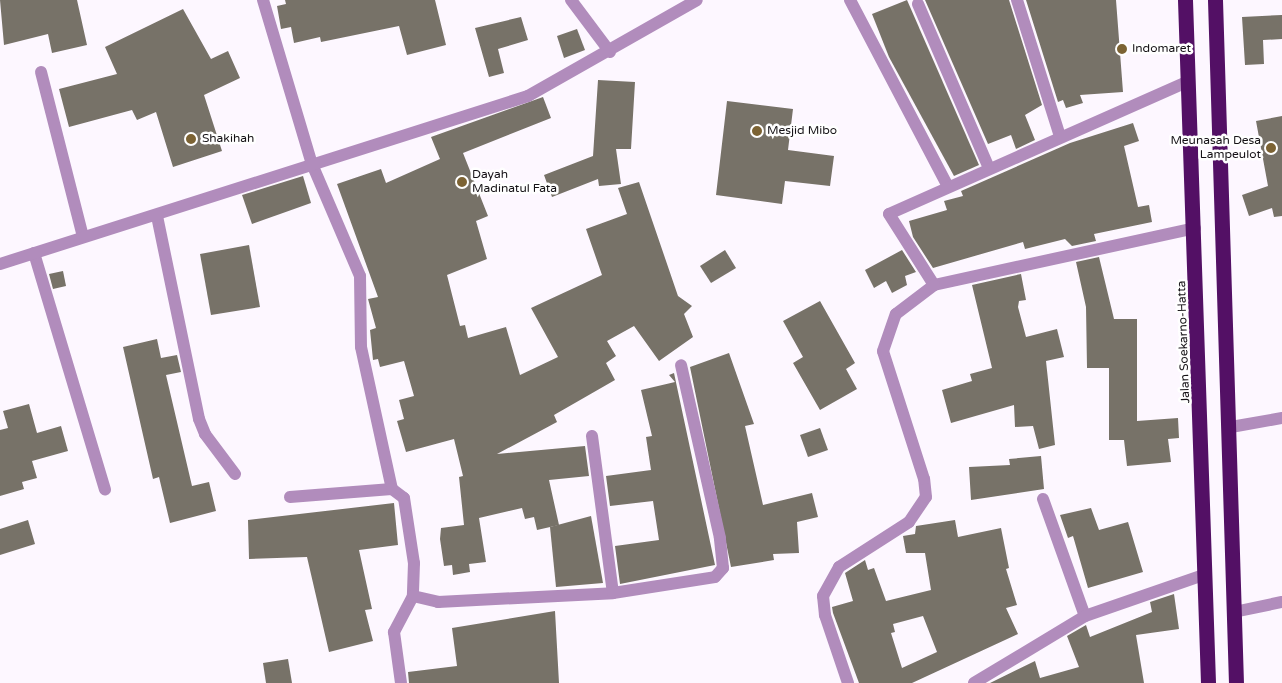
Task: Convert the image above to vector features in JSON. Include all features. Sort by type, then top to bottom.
[{"type":"highway","name":"Jalan Soekarno-Hatta","points":[[1185,0],[1195,228],[1208,683]]},
{"type":"highway","points":[[1214,0],[1230,427],[1236,683]]},
{"type":"street","points":[[571,0],[610,52]]},
{"type":"street","points":[[0,264],[83,237],[157,216],[312,164],[528,96],[610,52],[697,0]]},
{"type":"street","points":[[850,0],[948,187]]},
{"type":"street","points":[[1017,0],[1060,136]]},
{"type":"street","points":[[266,1],[312,164],[360,276],[361,347],[392,489],[404,498],[408,510],[413,596],[394,632],[401,683]]},
{"type":"street","points":[[918,4],[989,168]]},
{"type":"street","points":[[41,72],[83,237]]},
{"type":"street","points":[[934,285],[889,214],[1060,136],[1189,81]]},
{"type":"street","points":[[157,216],[199,419],[205,434],[235,474]]},
{"type":"street","points":[[848,683],[825,615],[823,596],[839,567],[909,522],[926,497],[924,479],[883,351],[896,314],[934,285],[1195,228]]},
{"type":"street","points":[[34,253],[105,490]]},
{"type":"street","points":[[413,596],[438,602],[613,592],[697,582],[715,577],[723,568],[681,365]]},
{"type":"street","points":[[1230,427],[1282,418]]},
{"type":"street","points":[[592,436],[613,592]]},
{"type":"street","points":[[290,497],[392,489]]},
{"type":"street","points":[[1043,499],[1085,616]]},
{"type":"street","points":[[974,683],[1085,616],[1206,574]]},
{"type":"street","points":[[1234,612],[1282,602]]},
{"type":"building","points":[[0,0],[77,0],[87,45],[52,53],[48,34],[4,45]]},
{"type":"building","points":[[285,0],[435,0],[446,45],[407,55],[399,26],[321,42],[320,37],[294,43],[291,27],[281,29],[277,6],[286,4]]},
{"type":"building","points":[[907,0],[979,165],[954,176],[889,57],[872,14]]},
{"type":"building","points":[[925,0],[1009,0],[1042,105],[1025,115],[1035,140],[1016,149],[1011,135],[988,144]]},
{"type":"building","points":[[1026,0],[1116,0],[1123,92],[1080,95],[1083,103],[1066,108],[1063,100],[1058,102]]},
{"type":"building","points":[[183,9],[211,59],[228,51],[240,78],[204,95],[222,151],[173,167],[156,112],[137,120],[132,110],[69,127],[59,89],[117,74],[105,47]]},
{"type":"building","points":[[1282,15],[1282,39],[1263,40],[1264,64],[1245,65],[1242,17]]},
{"type":"building","points":[[521,17],[528,40],[498,49],[504,73],[489,77],[475,28]]},
{"type":"building","points":[[577,29],[585,50],[564,58],[557,36]]},
{"type":"building","points":[[598,80],[635,82],[631,149],[616,149],[621,184],[599,186],[598,179],[552,197],[544,175],[593,156]]},
{"type":"building","points":[[543,97],[551,118],[463,153],[488,216],[476,221],[487,259],[447,275],[460,326],[465,325],[468,338],[506,327],[520,375],[558,357],[531,308],[602,275],[586,229],[627,214],[618,188],[639,182],[678,296],[692,306],[684,314],[693,337],[659,361],[634,326],[607,341],[616,356],[606,363],[615,380],[554,415],[557,422],[497,454],[585,446],[589,476],[549,480],[559,525],[537,530],[534,517],[525,519],[522,508],[479,518],[486,562],[469,564],[470,572],[453,575],[452,565],[444,566],[440,539],[441,528],[464,525],[459,477],[463,476],[454,439],[406,452],[397,421],[404,419],[399,400],[414,396],[404,361],[380,367],[378,359],[373,360],[370,330],[376,328],[368,299],[378,297],[337,184],[381,169],[386,183],[440,159],[431,137]]},
{"type":"building","name":"Mesjid Mibo","points":[[727,101],[793,109],[788,150],[834,156],[830,186],[785,181],[782,204],[716,195]]},
{"type":"building","points":[[1282,116],[1282,216],[1274,217],[1272,208],[1249,216],[1242,195],[1268,186],[1256,121]]},
{"type":"building","points":[[1133,123],[1139,141],[1124,146],[1138,207],[1149,205],[1152,222],[1094,234],[1096,241],[1072,246],[1065,239],[1025,249],[1023,242],[933,268],[913,237],[909,221],[947,210],[944,201],[963,196],[961,191],[1070,143]]},
{"type":"building","points":[[303,176],[311,203],[252,224],[242,195]]},
{"type":"building","points":[[249,245],[260,307],[211,315],[200,254]]},
{"type":"building","points":[[725,250],[736,268],[711,283],[700,266]]},
{"type":"building","points":[[902,250],[916,272],[905,276],[907,285],[892,293],[886,281],[874,288],[865,270]]},
{"type":"building","points":[[1099,257],[1114,319],[1137,319],[1137,421],[1178,418],[1179,438],[1168,439],[1171,462],[1127,466],[1124,440],[1109,440],[1109,368],[1087,368],[1086,307],[1076,262]]},
{"type":"building","points":[[63,271],[66,286],[53,289],[49,274]]},
{"type":"building","points":[[1021,274],[1026,300],[1019,301],[1018,307],[1026,337],[1057,329],[1064,357],[1046,361],[1055,445],[1039,449],[1033,426],[1015,427],[1014,405],[951,423],[942,390],[972,381],[970,374],[992,368],[972,285]]},
{"type":"building","points":[[820,301],[855,363],[846,369],[857,389],[820,410],[793,363],[803,357],[783,321]]},
{"type":"building","points":[[157,339],[161,358],[177,355],[181,372],[166,375],[192,486],[209,482],[216,511],[170,523],[159,477],[153,479],[123,347]]},
{"type":"building","points":[[729,353],[754,424],[745,426],[763,505],[812,493],[818,517],[797,522],[799,553],[773,554],[774,560],[731,567],[690,367]]},
{"type":"building","points":[[674,373],[715,565],[620,584],[615,546],[659,540],[653,501],[610,506],[606,476],[651,470],[646,437],[652,436],[641,390],[675,382],[669,375]]},
{"type":"building","points":[[29,404],[37,433],[61,426],[68,451],[32,461],[37,478],[22,482],[24,489],[0,496],[0,430],[8,428],[3,411]]},
{"type":"building","points":[[820,428],[828,450],[808,457],[800,435]]},
{"type":"building","points":[[1041,456],[1044,489],[971,500],[969,467],[1010,465],[1009,459]]},
{"type":"building","points":[[394,503],[398,545],[359,550],[372,609],[365,610],[373,641],[329,652],[307,557],[249,559],[248,520]]},
{"type":"building","points":[[1091,508],[1099,530],[1128,522],[1143,572],[1088,588],[1073,536],[1068,538],[1060,515]]},
{"type":"building","points":[[591,516],[603,583],[556,587],[550,527]]},
{"type":"building","points":[[28,520],[35,544],[0,555],[0,529]]},
{"type":"building","points":[[955,520],[958,537],[1001,528],[1009,568],[1006,569],[1017,605],[1006,608],[1018,634],[912,683],[859,683],[832,607],[853,601],[845,573],[865,560],[868,570],[874,568],[886,601],[931,590],[925,553],[906,553],[903,536],[915,534],[916,526]],"holes":[[[923,616],[937,652],[902,668],[891,633],[895,632],[893,624]]]},
{"type":"building","points":[[1174,594],[1179,629],[1136,635],[1144,683],[990,683],[1035,661],[1040,678],[1079,667],[1067,636],[1086,625],[1090,637],[1152,612],[1150,602]]},
{"type":"building","points":[[555,611],[559,683],[409,683],[408,672],[457,666],[452,628]]},
{"type":"building","points":[[288,659],[292,683],[266,683],[263,663]]},
{"type":"place","name":"Indomaret","points":[[1122,49]]},
{"type":"place","name":"Mesjid Mibo","points":[[757,131]]},
{"type":"place","name":"Shakihah","points":[[191,139]]},
{"type":"place","name":"Meunasah Desa Lampeulot","points":[[1271,148]]},
{"type":"place","name":"Dayah Madinatul Fata","points":[[462,182]]}]
